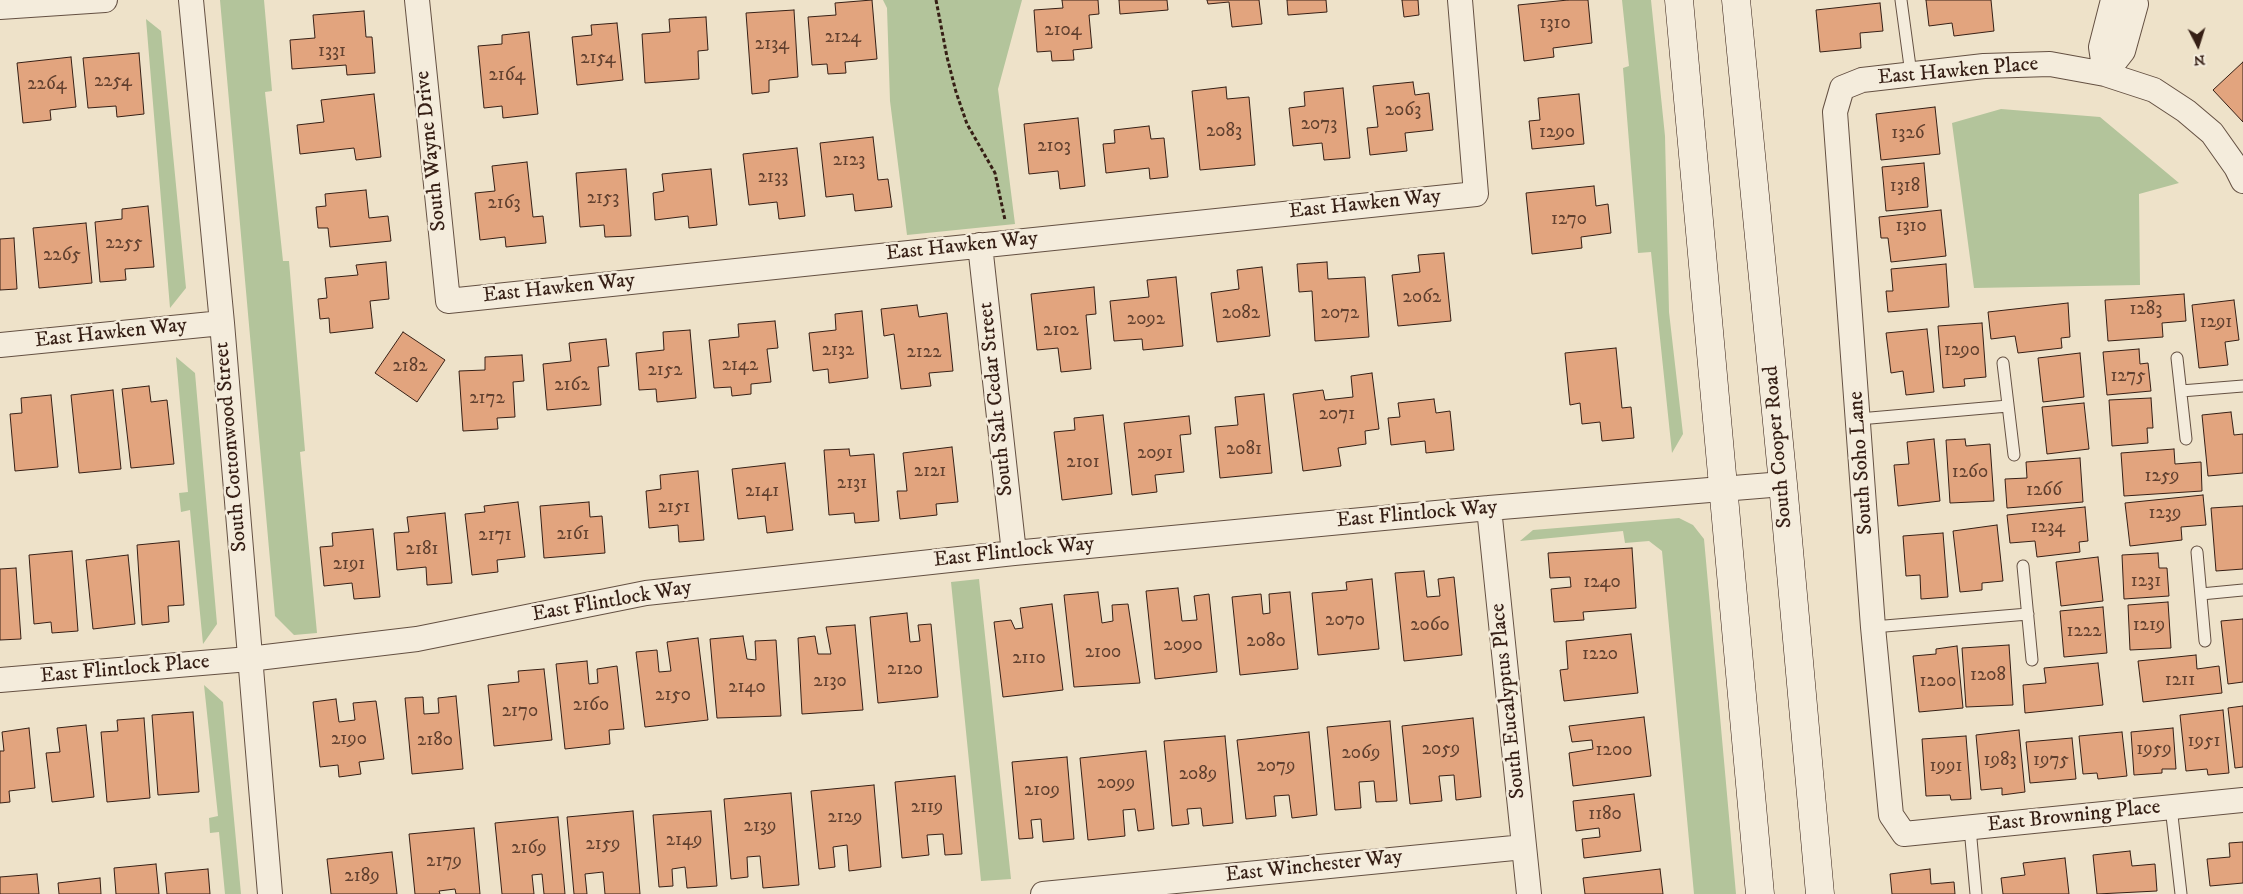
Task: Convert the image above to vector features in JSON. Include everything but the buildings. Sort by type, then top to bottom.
[{"type":"main road","points":[[1678,0],[1760,894]]},
{"type":"main road","name":"South Cooper Road","points":[[1736,0],[1783,484],[1820,894]]},
{"type":"street","points":[[0,7],[105,0]]},
{"type":"street","name":"South Cottonwood Street","points":[[191,0],[222,323],[270,894]]},
{"type":"street","name":"South Wayne Drive","points":[[417,0],[448,301]]},
{"type":"street","name":"East Hawken Way","points":[[448,301],[1476,194],[1460,0]]},
{"type":"street","points":[[2105,74],[2101,47],[2127,1]]},
{"type":"street","name":"East Hawken Place","points":[[1842,88],[1862,80],[1984,66],[2050,64],[2105,74],[2154,90],[2186,111],[2212,133],[2236,167],[2243,181]]},
{"type":"street","name":"South Soho Lane","points":[[1842,88],[1835,112],[1873,628],[1891,815],[1904,834]]},
{"type":"street","name":"South Salt Cedar Street","points":[[980,245],[1014,553]]},
{"type":"street","name":"East Hawken Way","points":[[0,346],[222,323]]},
{"type":"street","name":"East Flintlock Way","points":[[249,659],[417,639],[646,593],[1014,553],[1489,508],[1783,484]]},
{"type":"street","name":"South Eucalyptus Place","points":[[1489,508],[1529,894]]},
{"type":"street","name":"East Flintlock Place","points":[[0,680],[249,659]]},
{"type":"street","name":"East Browning Place","points":[[1904,834],[2243,800]]},
{"type":"street","name":"East Winchester Way","points":[[1043,894],[1524,847]]},
{"type":"lane","points":[[1901,0],[1912,74]]},
{"type":"lane","points":[[2177,358],[2186,439]]},
{"type":"lane","points":[[2004,363],[2014,455]]},
{"type":"lane","points":[[2181,391],[2243,386]]},
{"type":"lane","points":[[1859,418],[2008,406]]},
{"type":"lane","points":[[2197,552],[2205,641]]},
{"type":"lane","points":[[2023,566],[2032,660]]},
{"type":"lane","points":[[2200,594],[2243,590]]},
{"type":"lane","points":[[1873,628],[2028,614]]},
{"type":"lane","points":[[2171,807],[2181,894]]},
{"type":"lane","points":[[1970,828],[1976,894]]},
{"type":"path","points":[[936,0],[947,57],[967,124],[995,173],[1004,212],[1006,243]]},
{"type":"green space","points":[[220,0],[264,0],[272,91],[265,92],[283,261],[289,261],[305,451],[300,452],[317,633],[294,635],[275,616]]},
{"type":"green space","points":[[883,0],[1022,0],[998,89],[1015,224],[907,235],[890,101],[887,8]]},
{"type":"green space","points":[[1622,0],[1651,0],[1665,136],[1669,312],[1683,434],[1672,453],[1651,252],[1638,253],[1623,68],[1629,66]]},
{"type":"green space","points":[[146,19],[161,31],[186,288],[170,308]]},
{"type":"green space","points":[[2001,109],[2100,117],[2179,183],[2139,194],[2140,285],[1974,288],[1952,123]]},
{"type":"green space","points":[[176,357],[195,373],[217,624],[203,644],[190,510],[181,512],[179,493],[188,492]]},
{"type":"green space","points":[[1679,518],[1693,525],[1704,539],[1736,894],[1694,894],[1662,551],[1649,541],[1625,543],[1623,531],[1520,541],[1533,530]]},
{"type":"green space","points":[[979,579],[1011,879],[981,881],[951,582]]},
{"type":"green space","points":[[204,685],[223,702],[241,894],[225,894],[219,832],[210,833],[209,818],[218,816]]}]
